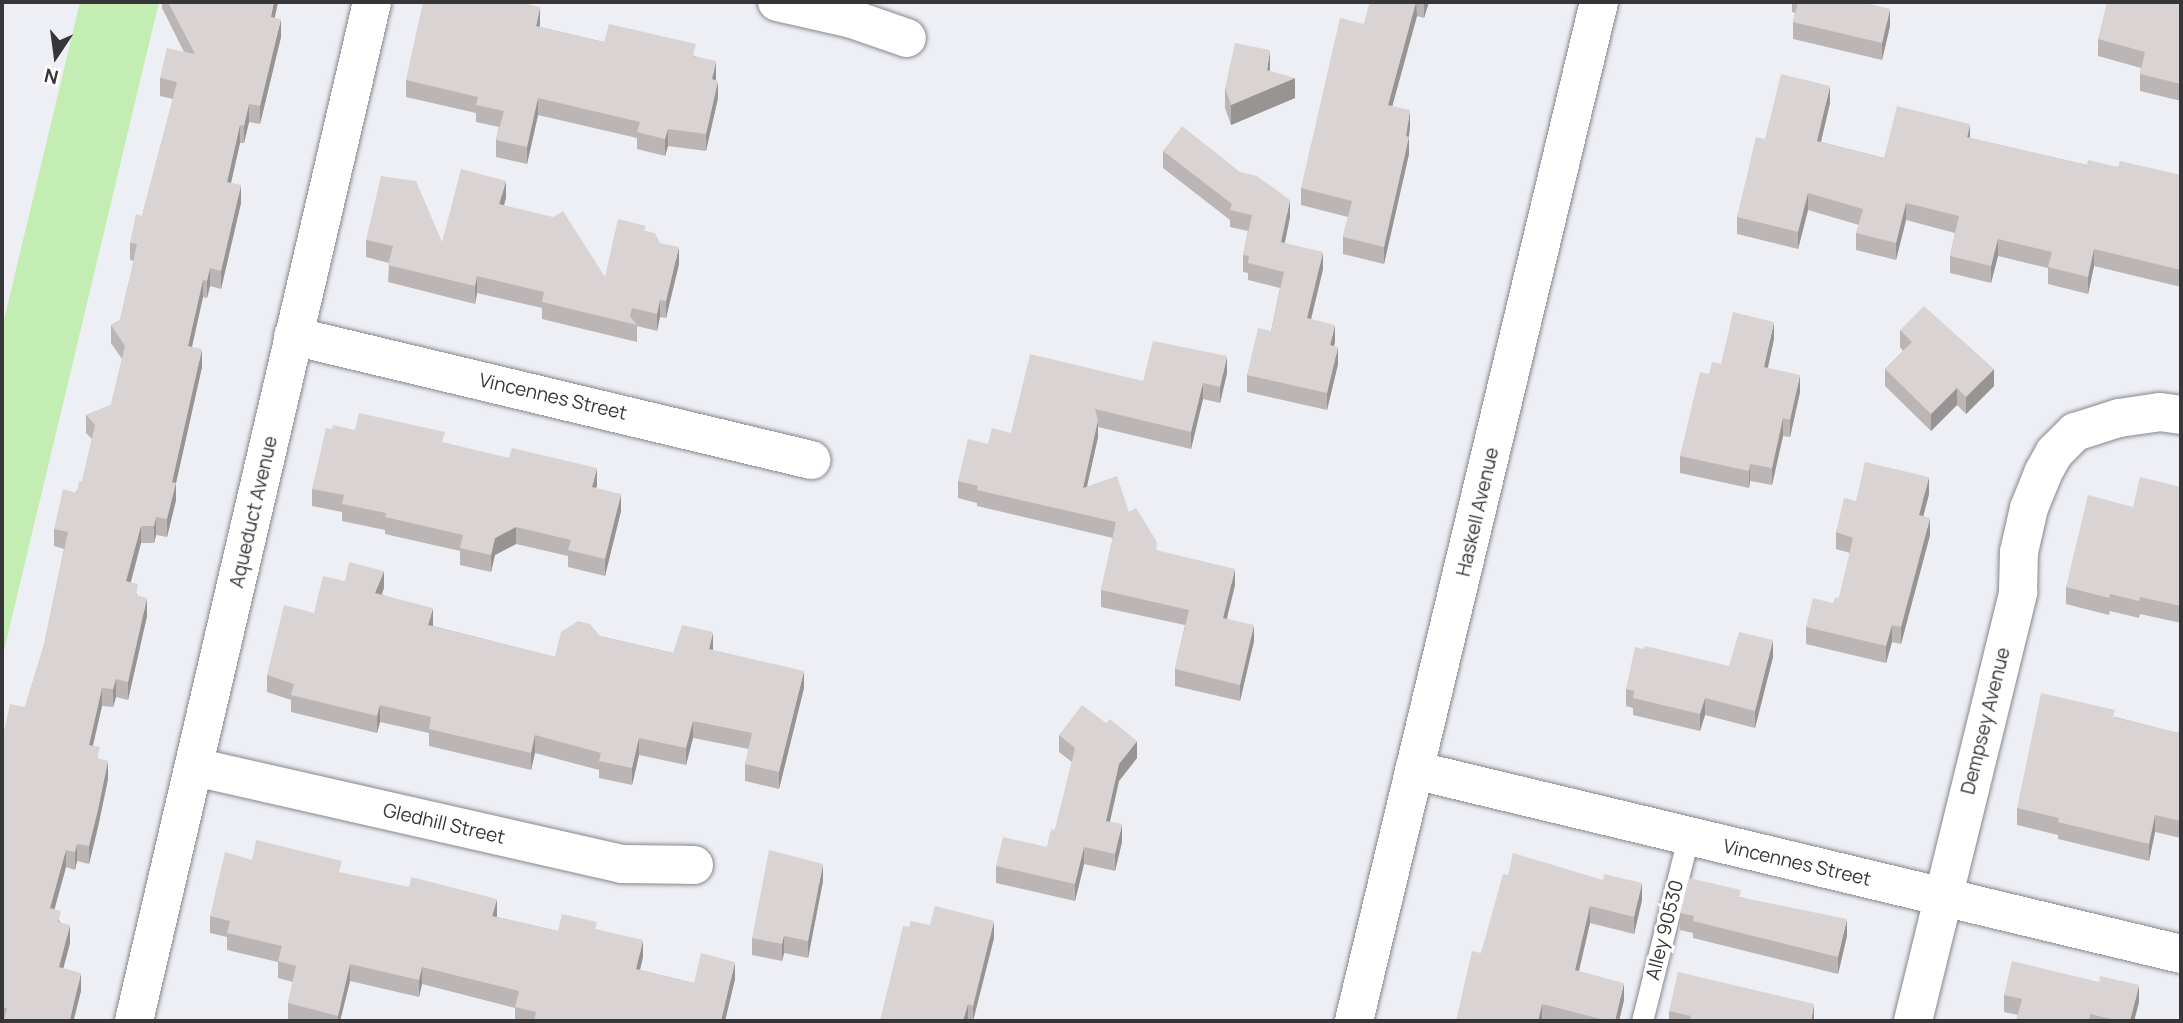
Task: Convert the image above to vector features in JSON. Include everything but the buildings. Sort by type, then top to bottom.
[{"type":"street","name":"Aqueduct Avenue","points":[[134,1021],[372,2]]},
{"type":"street","points":[[777,2],[852,19],[907,38]]},
{"type":"street","name":"Haskell Avenue","points":[[1354,1021],[1599,2]]},
{"type":"street","name":"Vincennes Street","points":[[293,336],[811,460]]},
{"type":"street","name":"Dempsey Avenue","points":[[1913,1021],[2018,592],[2019,552],[2029,508],[2054,453],[2075,432],[2119,418],[2160,412],[2181,415]]},
{"type":"street","name":"Gledhill Street","points":[[195,767],[622,864],[694,865]]},
{"type":"street","name":"Vincennes Street","points":[[1414,770],[1688,838],[2181,954]]},
{"type":"lane","name":"Alley 90530","points":[[1642,1021],[1688,838]]},
{"type":"green space","points":[[80,2],[159,2],[2,659],[2,328]]}]
